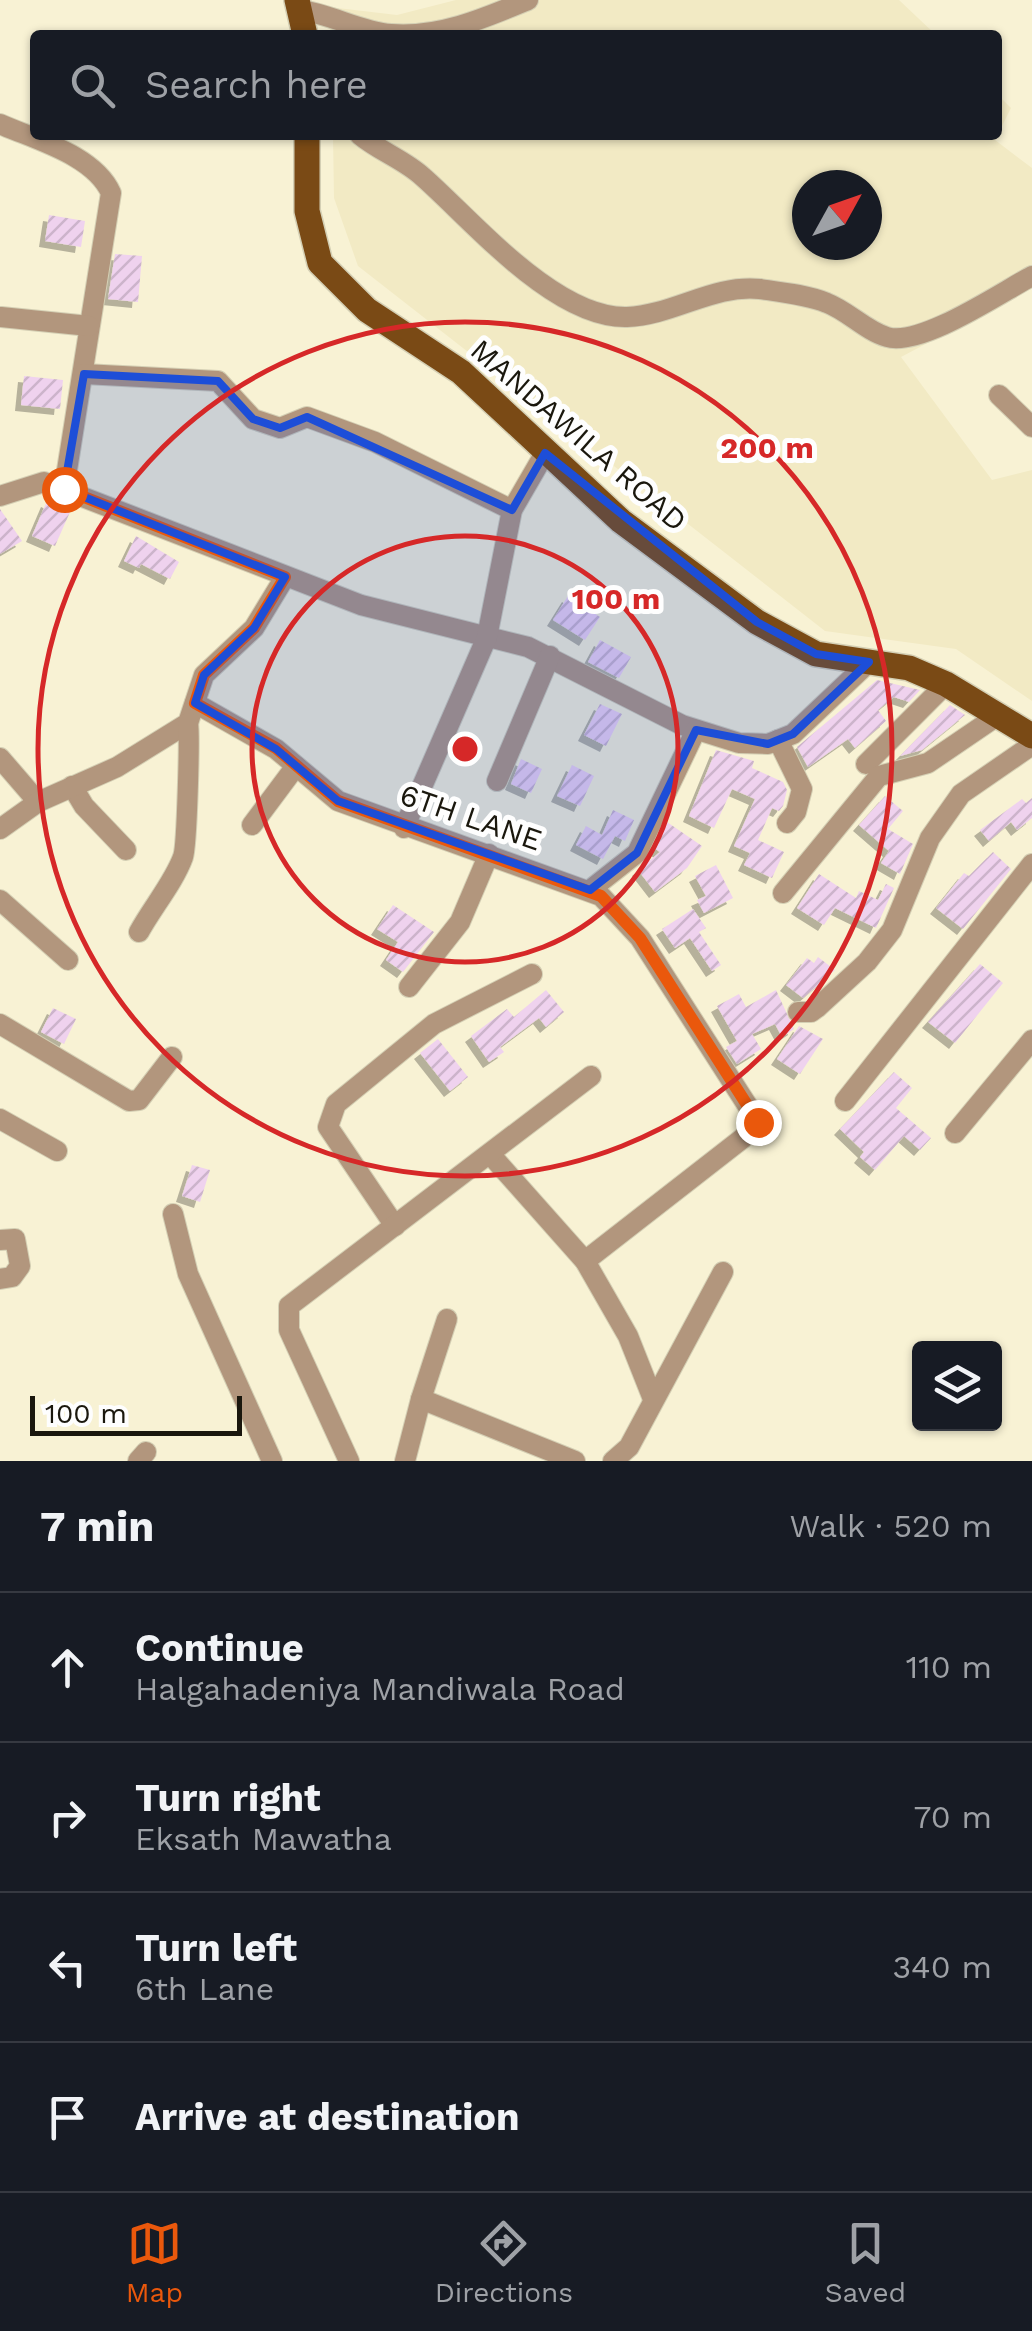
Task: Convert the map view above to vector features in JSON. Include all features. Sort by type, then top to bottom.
[{"type":"main road","name":"MANDAWILA ROAD","points":[[308,140],[307,211],[320,263],[367,310],[461,372],[621,521],[757,622],[816,654],[908,668],[946,684],[1032,736]]},
{"type":"street","points":[[304,11],[336,0]]},
{"type":"street","points":[[428,30],[467,26],[528,0]]},
{"type":"street","points":[[304,11],[326,13],[378,30]]},
{"type":"street","points":[[0,124],[30,138]]},
{"type":"street","points":[[35,140],[78,160],[105,180],[111,193],[64,489]]},
{"type":"street","points":[[368,140],[421,175],[478,233],[534,278],[593,310],[625,317],[676,308],[717,292],[756,289],[826,302],[888,338],[920,335],[1032,276]]},
{"type":"street","points":[[2,317],[89,326]]},
{"type":"street","points":[[84,374],[218,381],[253,419],[280,428],[307,418],[375,442],[512,510]]},
{"type":"street","points":[[999,396],[1032,427]]},
{"type":"street","points":[[404,828],[487,637],[512,510],[545,454]]},
{"type":"street","points":[[0,496],[44,482],[361,605],[550,656],[638,705],[739,743],[778,740],[793,734],[869,662]]},
{"type":"street","points":[[138,932],[184,855],[191,713],[204,675],[254,628],[285,577]]},
{"type":"street","points":[[497,781],[550,656]]},
{"type":"street","points":[[866,764],[946,684]]},
{"type":"street","points":[[0,828],[38,802],[117,766],[191,713]]},
{"type":"street","name":"6TH LANE","points":[[191,713],[276,748],[338,801],[601,896],[640,938],[758,1122]]},
{"type":"street","points":[[782,893],[879,776],[928,763],[1000,714]]},
{"type":"street","points":[[590,890],[637,853],[696,730]]},
{"type":"street","points":[[778,740],[802,789],[796,812],[787,823]]},
{"type":"street","points":[[798,1012],[811,1012],[818,1007],[868,962],[892,930],[930,838],[961,794],[1032,744]]},
{"type":"street","points":[[0,758],[38,802]]},
{"type":"street","points":[[252,825],[296,766]]},
{"type":"street","points":[[72,786],[84,806],[126,850]]},
{"type":"street","points":[[409,988],[460,922],[489,854]]},
{"type":"street","points":[[845,1100],[1032,864]]},
{"type":"street","points":[[0,900],[68,960]]},
{"type":"street","points":[[394,1226],[328,1127],[328,1116],[336,1104],[434,1024],[532,974]]},
{"type":"street","points":[[0,1024],[129,1100],[139,1100],[172,1057]]},
{"type":"street","points":[[955,1133],[1032,1040]]},
{"type":"street","points":[[348,1461],[286,1316],[288,1306],[590,1076]]},
{"type":"street","points":[[0,1119],[57,1151]]},
{"type":"street","points":[[584,1261],[742,1138]]},
{"type":"street","points":[[490,1154],[584,1261],[628,1336],[653,1399]]},
{"type":"street","points":[[173,1214],[188,1274],[272,1461]]},
{"type":"street","points":[[0,1240],[15,1238],[20,1266],[12,1276],[0,1279]]},
{"type":"street","points":[[613,1461],[629,1447],[723,1272]]},
{"type":"street","points":[[405,1461],[447,1319]]},
{"type":"street","points":[[421,1399],[575,1461]]},
{"type":"highlighted area","points":[[84,374],[218,381],[253,419],[280,428],[307,417],[512,510],[545,453],[757,622],[816,654],[869,662],[793,734],[768,744],[696,730],[637,853],[590,890],[338,801],[276,749],[195,703],[204,675],[254,628],[285,577],[64,489]]},
{"type":"shaded area","points":[[456,0],[899,0],[931,30],[330,30],[329,7],[397,15]]},
{"type":"shaded area","points":[[1002,99],[1011,108],[1002,126]]},
{"type":"shaded area","points":[[333,140],[995,140],[1032,168],[1032,288],[901,357],[992,480],[1032,470],[1032,701],[956,649],[825,631],[358,266],[334,198]]},
{"type":"building","points":[[49,215],[85,221],[81,247],[45,241]]},
{"type":"building","points":[[115,254],[142,256],[138,302],[108,299]]},
{"type":"building","points":[[24,376],[63,380],[60,409],[21,405]]},
{"type":"building","points":[[47,501],[70,512],[55,546],[32,536]]},
{"type":"building","points":[[0,509],[22,541],[0,554]]},
{"type":"building","points":[[136,536],[179,562],[170,579],[141,564],[139,568],[124,561]]},
{"type":"building","points":[[568,596],[600,617],[585,640],[553,620]]},
{"type":"building","points":[[600,640],[631,657],[619,678],[588,662]]},
{"type":"building","points":[[877,680],[920,690],[909,702],[894,697],[878,710],[886,721],[855,748],[848,739],[808,767],[797,747]]},
{"type":"building","points":[[600,704],[622,714],[606,746],[584,735]]},
{"type":"building","points":[[950,705],[965,715],[922,750],[900,756]]},
{"type":"building","points":[[716,750],[754,761],[752,768],[783,782],[787,790],[783,806],[779,811],[772,808],[758,840],[784,852],[772,878],[744,865],[750,853],[734,846],[755,799],[732,789],[714,828],[689,816]]},
{"type":"building","points":[[521,759],[542,769],[531,793],[511,784]]},
{"type":"building","points":[[572,765],[594,776],[580,806],[557,796]]},
{"type":"building","points":[[885,796],[903,811],[888,829],[913,844],[900,874],[881,863],[889,851],[859,825]]},
{"type":"building","points":[[1032,798],[1032,818],[1017,830],[1011,822],[989,841],[980,830],[1022,799],[1026,803]]},
{"type":"building","points":[[613,810],[634,820],[625,841],[615,836],[603,859],[576,845],[586,826],[602,835]]},
{"type":"building","points":[[667,822],[702,846],[687,868],[655,892],[638,870],[660,852],[654,848]]},
{"type":"building","points":[[993,852],[1011,869],[963,929],[936,908],[964,873],[969,876]]},
{"type":"building","points":[[716,865],[733,898],[704,913],[697,900],[706,896],[695,876]]},
{"type":"building","points":[[819,874],[856,898],[859,891],[878,900],[886,884],[894,888],[876,928],[835,908],[824,925],[797,908]]},
{"type":"building","points":[[393,905],[434,932],[403,972],[386,960],[398,942],[377,929]]},
{"type":"building","points":[[693,909],[706,928],[699,932],[721,965],[712,971],[690,938],[675,948],[662,929]]},
{"type":"building","points":[[818,957],[835,970],[803,998],[786,985],[807,958],[814,963]]},
{"type":"building","points":[[980,964],[1003,983],[955,1043],[928,1022]]},
{"type":"building","points":[[546,990],[564,1012],[546,1027],[539,1018],[500,1047],[504,1052],[489,1062],[471,1036],[507,1009],[514,1017]]},
{"type":"building","points":[[776,990],[794,1029],[782,1037],[775,1024],[752,1034],[761,1049],[737,1064],[726,1047],[737,1041],[717,1006],[739,994],[746,1007]]},
{"type":"building","points":[[53,1008],[76,1019],[64,1044],[41,1032]]},
{"type":"building","points":[[799,1026],[823,1039],[800,1074],[777,1059]]},
{"type":"building","points":[[438,1039],[468,1077],[450,1091],[420,1053]]},
{"type":"building","points":[[894,1072],[912,1088],[896,1108],[931,1138],[920,1150],[904,1136],[875,1170],[860,1157],[864,1152],[840,1129]]},
{"type":"building","points":[[192,1165],[210,1170],[200,1202],[182,1196]]},
{"type":"route","points":[[64,489],[285,577],[254,628],[204,675],[195,703],[276,748],[338,801],[601,896],[640,938],[758,1122]]}]
